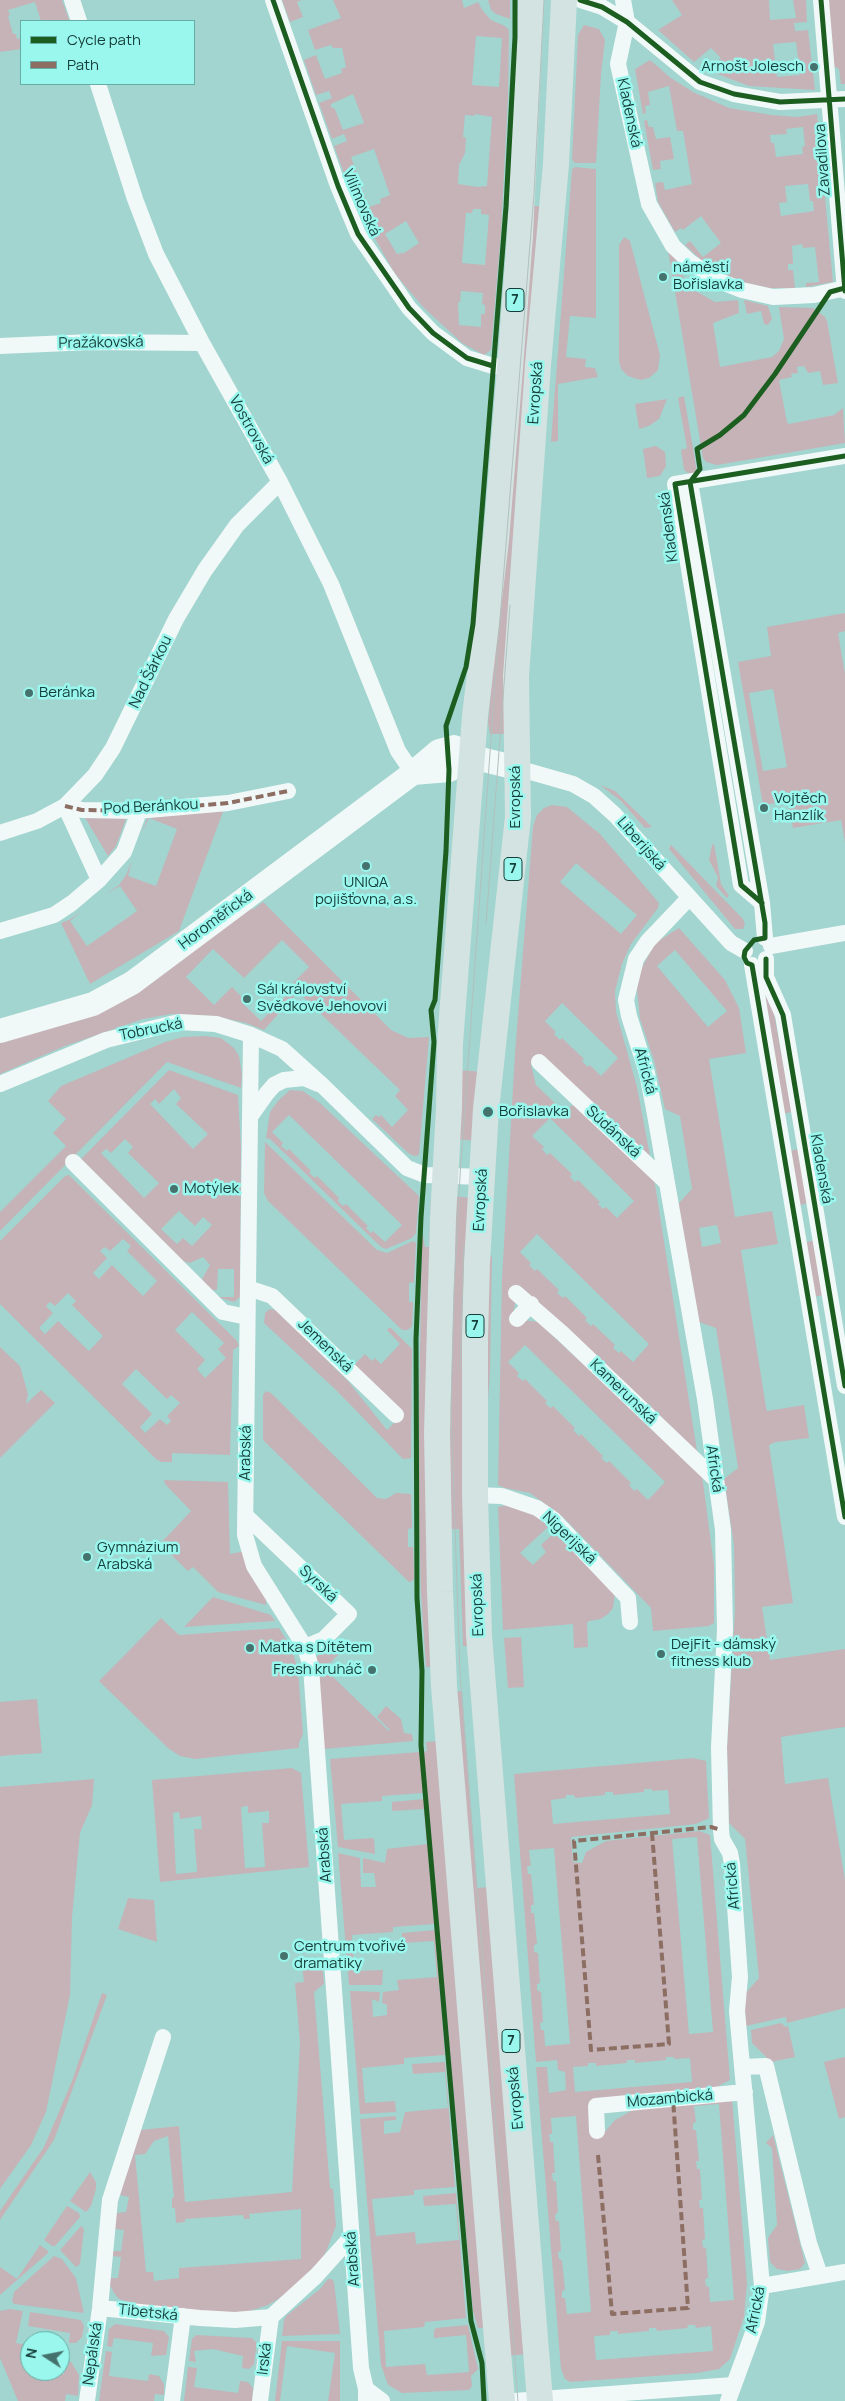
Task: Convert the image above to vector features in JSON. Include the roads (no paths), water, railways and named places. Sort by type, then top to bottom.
[{"type":"main road","name":"Evropská","points":[[502,2401],[444,1686],[437,1433],[450,1043],[472,757],[496,540],[510,368],[520,236],[531,0]]},
{"type":"main road","name":"Evropská","points":[[531,2400],[483,1689],[474,1495],[475,1337],[486,1109],[518,818],[516,676],[538,365],[556,164],[564,0]]},
{"type":"main road","name":"Horoměřická","points":[[0,1031],[93,1004],[132,983],[413,773],[431,757],[448,747],[460,749],[472,757]]},
{"type":"main road","points":[[472,757],[517,768]]},
{"type":"street","points":[[72,0],[78,20]]},
{"type":"street","name":"Vilímovská","points":[[272,0],[338,186],[358,234],[409,308],[433,333],[467,358],[493,366],[510,368]]},
{"type":"street","points":[[580,0],[602,7],[627,22],[700,82],[734,94],[780,102],[838,100]]},
{"type":"street","points":[[623,0],[627,22]]},
{"type":"street","name":"Zavadilova","points":[[821,0],[838,100],[845,290]]},
{"type":"street","name":"Kladenská","points":[[627,22],[618,64],[649,204],[673,246],[690,262],[717,280],[742,290],[773,297],[814,295],[845,290]]},
{"type":"street","name":"Vostrovská","points":[[98,85],[135,200],[156,254],[202,343],[280,482],[331,584],[398,751],[413,773]]},
{"type":"street","name":"Pražákovská","points":[[0,346],[91,342],[202,343]]},
{"type":"street","name":"Kladenská","points":[[845,456],[674,484],[742,885],[762,903],[760,952],[812,1319],[845,1517]]},
{"type":"street","name":"Nad Šárkou","points":[[1,830],[37,821],[65,806],[95,775],[113,748],[176,619],[205,570],[237,525],[280,482]]},
{"type":"street","name":"Liberijská","points":[[517,768],[572,784],[594,796],[615,815],[731,943],[760,952]]},
{"type":"street","name":"Pod Beránkou","points":[[65,806],[82,810],[137,811],[228,803],[288,791]]},
{"type":"street","points":[[65,806],[100,880]]},
{"type":"street","name":"Pod Beránkou","points":[[0,931],[54,915],[100,880],[124,852],[137,817]]},
{"type":"street","name":"Africká","points":[[689,898],[648,941],[636,959],[626,1000],[629,1016],[648,1073],[705,1399],[722,1530],[725,1630],[719,1747],[721,1830],[722,1839],[730,1853],[732,1864],[740,1976],[738,2011],[762,2286],[756,2322],[728,2401]]},
{"type":"street","points":[[760,952],[845,933]]},
{"type":"street","name":"Kladenská","points":[[760,952],[766,977],[782,1015],[839,1315],[845,1386]]},
{"type":"street","name":"Tobrucká","points":[[0,1084],[106,1040],[178,1022],[216,1024],[251,1035],[282,1049],[322,1085]]},
{"type":"street","name":"Arabská","points":[[251,1035],[245,1534],[254,1566],[305,1647],[311,1667],[361,2368],[366,2395],[382,2401]]},
{"type":"street","name":"Súdánská","points":[[539,1062],[666,1182]]},
{"type":"street","points":[[250,1117],[270,1089],[284,1080],[304,1078],[322,1085],[407,1168],[424,1175],[482,1177]]},
{"type":"street","points":[[73,1162],[223,1312],[247,1317]]},
{"type":"street","name":"Jemenská","points":[[248,1288],[272,1296],[396,1414]]},
{"type":"street","name":"Kamerunská","points":[[516,1293],[531,1304],[716,1480]]},
{"type":"street","points":[[517,1319],[531,1304]]},
{"type":"street","points":[[812,1319],[839,1315]]},
{"type":"street","name":"Nigerijská","points":[[474,1495],[502,1496],[537,1508],[553,1519],[628,1598],[630,1622]]},
{"type":"street","name":"Syrská","points":[[245,1515],[349,1614],[324,1639],[305,1647]]},
{"type":"street","name":"Tibetská","points":[[164,2037],[113,2186],[108,2218],[100,2308],[235,2320],[271,2316]]},
{"type":"street","points":[[742,2067],[766,2066],[809,2243],[820,2275]]},
{"type":"street","name":"Mozambická","points":[[596,2131],[596,2106],[745,2092]]},
{"type":"street","points":[[271,2316],[316,2276],[352,2236]]},
{"type":"street","points":[[762,2286],[845,2272]]},
{"type":"street","name":"Nepálská","points":[[86,2401],[100,2308]]},
{"type":"street","points":[[172,2401],[183,2316]]},
{"type":"street","name":"Irská","points":[[260,2401],[271,2316]]},
{"type":"street","points":[[531,2400],[733,2385]]},
{"type":"tram line","points":[[518,2401],[460,1674],[451,1408],[454,1290],[460,1176],[495,682],[534,194],[544,0]]},
{"type":"tram line","points":[[486,924],[510,605]]},
{"type":"tram line","points":[[460,1369],[464,1244]]},
{"type":"place","name":"Arnošt Jolesch","points":[[814,67]]},
{"type":"place","name":"náměstí Bořislavka","points":[[663,277]]},
{"type":"place","name":"Beránka","points":[[29,693]]},
{"type":"place","name":"Vojtěch Hanzlík","points":[[764,808]]},
{"type":"place","name":"UNIQA pojišťovna, a.s.","points":[[366,866]]},
{"type":"place","name":"Sál království Svědkové Jehovovi","points":[[247,999]]},
{"type":"place","name":"Bořislavka","points":[[488,1112]]},
{"type":"place","name":"Motýlek","points":[[174,1189]]},
{"type":"place","name":"Gymnázium Arabská","points":[[87,1557]]},
{"type":"place","name":"Matka s Dítětem","points":[[250,1648]]},
{"type":"place","name":"DejFit - dámský fitness klub","points":[[661,1654]]},
{"type":"place","name":"Fresh kruháč","points":[[372,1670]]},
{"type":"place","name":"Centrum tvořivé dramatiky","points":[[284,1956]]}]
